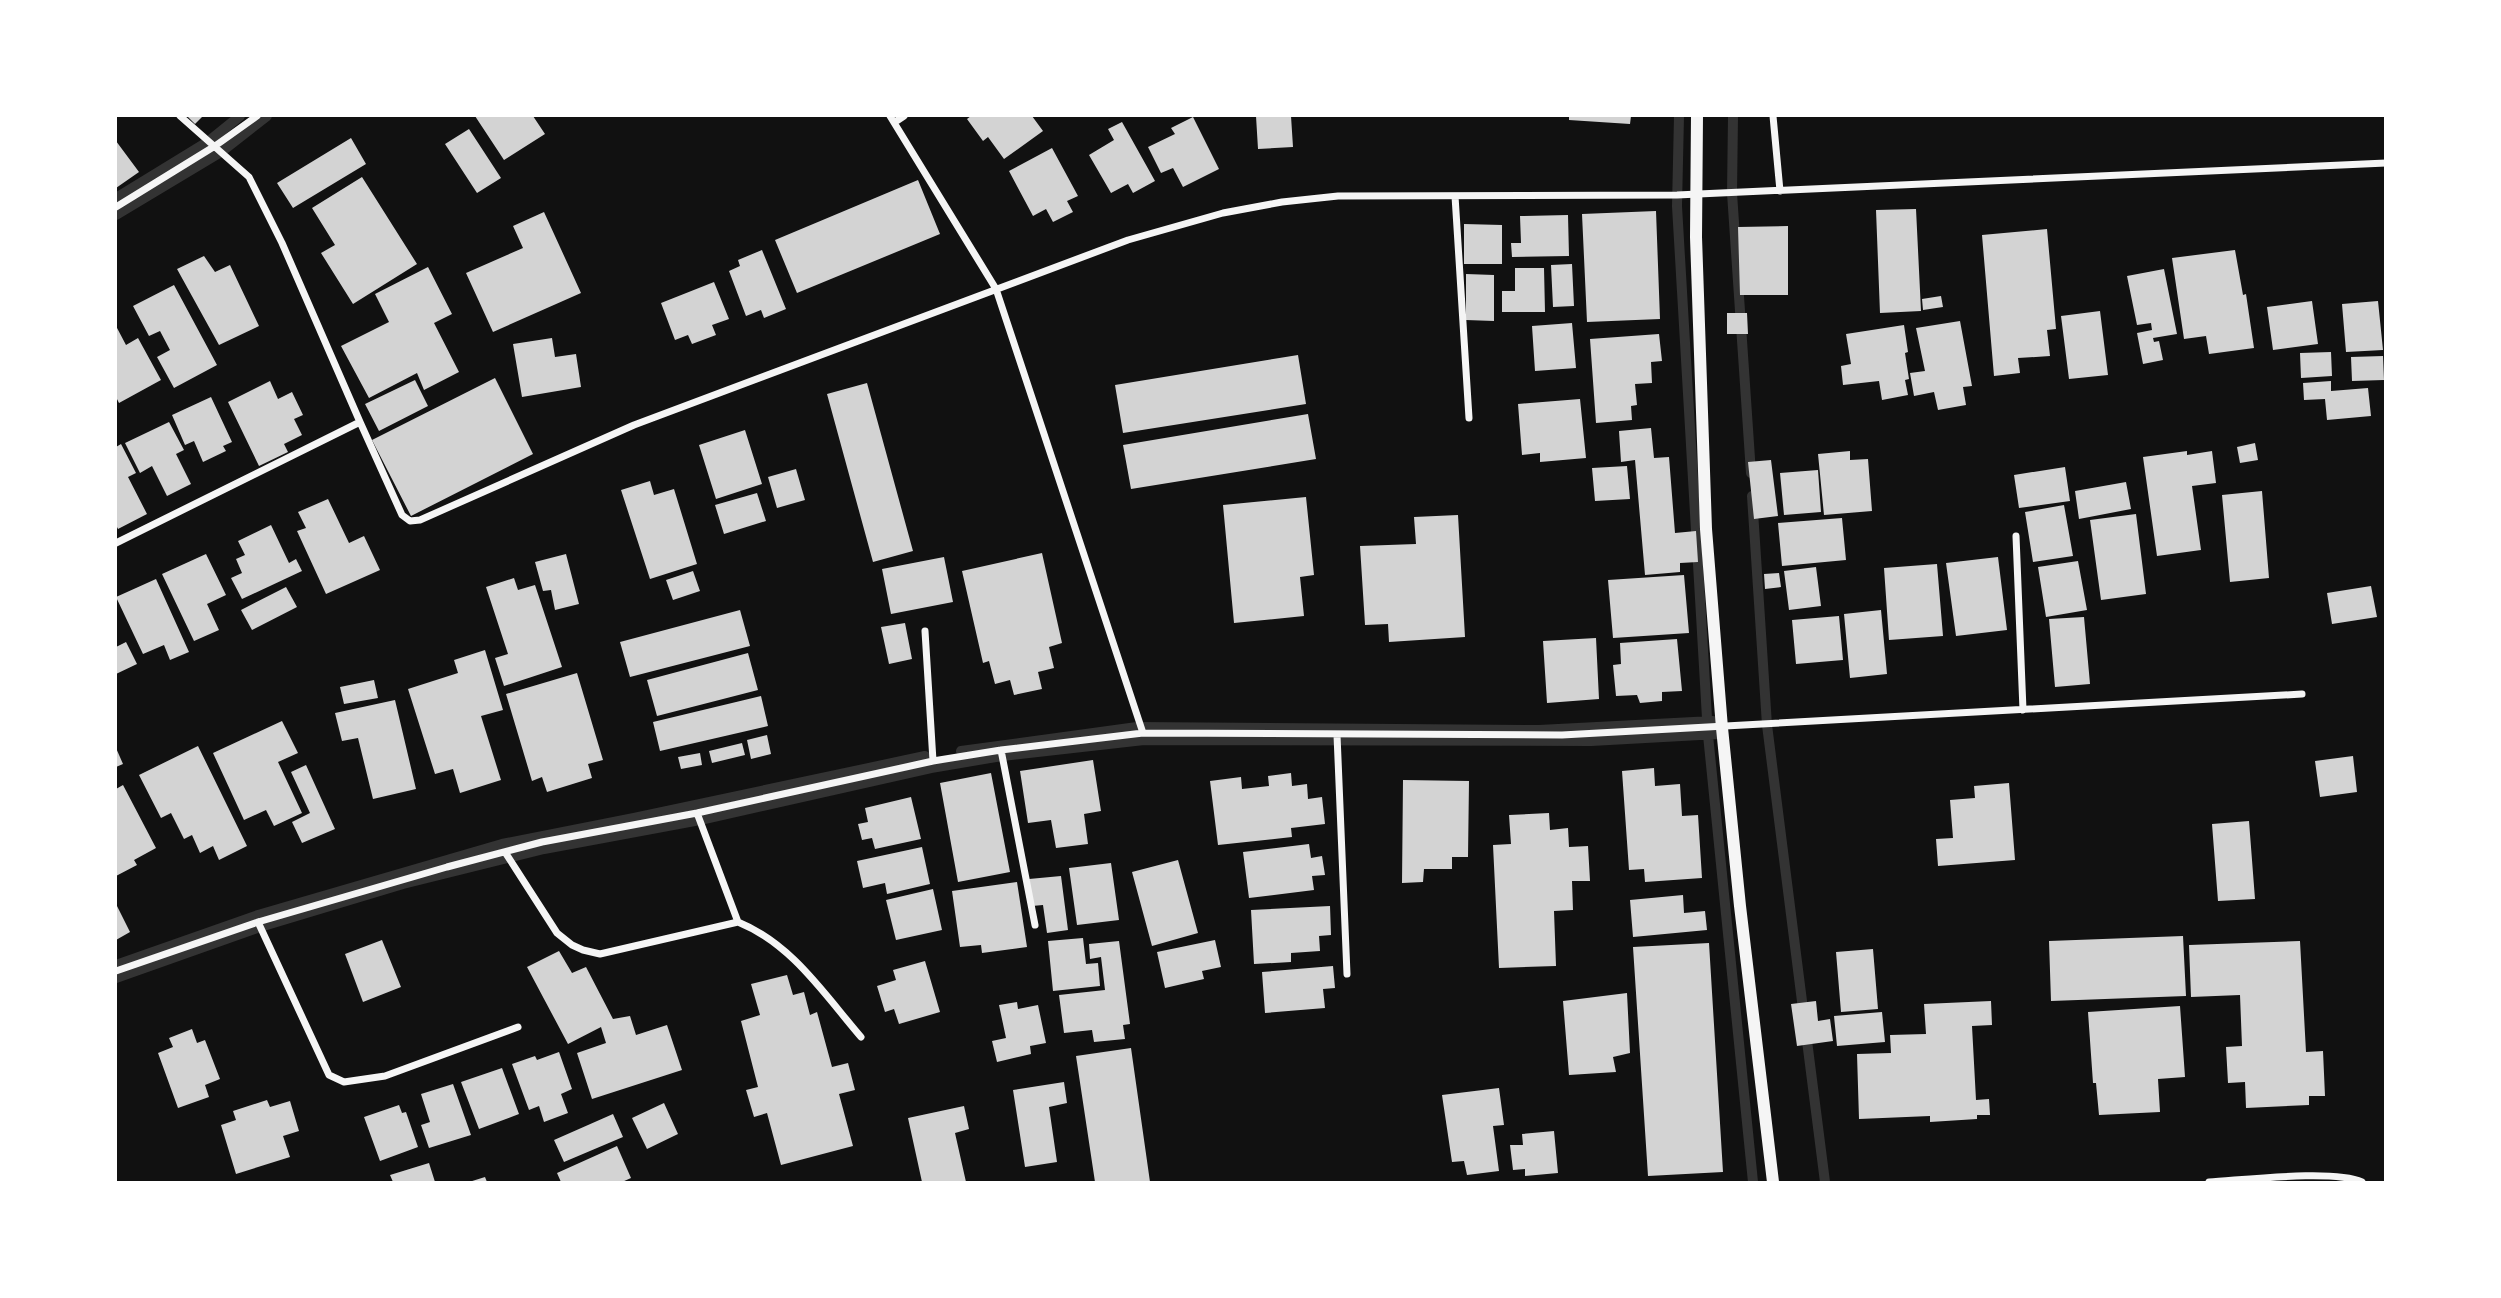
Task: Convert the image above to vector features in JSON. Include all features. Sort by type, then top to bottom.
[{"type":"street","points":[[180,116],[249,177],[282,243],[402,515],[410,521],[420,520],[634,425],[1128,240],[1223,213],[1282,202],[1338,196],[1695,195],[2385,163]]},
{"type":"street","points":[[116,207],[215,146],[257,116]]},
{"type":"street","points":[[904,116],[893,119],[996,289],[1143,733]]},
{"type":"street","points":[[1697,116],[1695,195],[1706,529],[1721,727],[1773,1182]]},
{"type":"street","points":[[1773,116],[1780,191]]},
{"type":"street","points":[[1455,196],[1469,418]]},
{"type":"street","points":[[116,543],[360,422]]},
{"type":"street","points":[[2015,536],[2023,710]]},
{"type":"street","points":[[925,631],[933,761]]},
{"type":"street","points":[[116,971],[258,922],[542,842],[697,813],[933,761],[1001,750],[1143,733],[1562,735],[2302,694]]},
{"type":"street","points":[[1337,734],[1347,974]]},
{"type":"street","points":[[1001,750],[1035,925]]},
{"type":"street","points":[[697,813],[738,922]]},
{"type":"street","points":[[505,852],[557,933],[572,945],[600,954],[738,922],[759,931],[788,953],[861,1037]]},
{"type":"street","points":[[258,922],[330,1075],[344,1082],[386,1076],[518,1027]]},
{"type":"street","points":[[2209,1182],[2320,1176],[2350,1178],[2362,1182]]},
{"type":"building","points":[[187,116],[203,116],[195,124]]},
{"type":"building","points":[[475,116],[533,116],[545,134],[504,160]]},
{"type":"building","points":[[971,116],[1032,116],[1043,131],[1004,159],[988,137],[983,141],[967,119]]},
{"type":"building","points":[[1256,116],[1291,116],[1293,147],[1258,149]]},
{"type":"building","points":[[1569,116],[1631,116],[1630,124],[1569,120]]},
{"type":"building","points":[[1193,117],[1219,169],[1183,187],[1173,168],[1161,173],[1148,147],[1175,134],[1171,128]]},
{"type":"building","points":[[1122,122],[1155,181],[1133,193],[1128,184],[1111,193],[1089,155],[1114,140],[1108,129]]},
{"type":"building","points":[[469,129],[501,178],[477,193],[445,144]]},
{"type":"building","points":[[351,138],[366,164],[293,208],[277,183]]},
{"type":"building","points":[[116,141],[139,172],[116,188]]},
{"type":"building","points":[[1052,148],[1078,196],[1067,201],[1073,212],[1053,222],[1046,209],[1033,216],[1009,171]]},
{"type":"building","points":[[362,177],[417,264],[353,304],[321,253],[335,245],[312,208]]},
{"type":"building","points":[[918,180],[940,234],[797,293],[775,240]]},
{"type":"building","points":[[1916,209],[1921,311],[1880,313],[1876,210]]},
{"type":"building","points":[[1656,211],[1660,319],[1587,322],[1582,214]]},
{"type":"building","points":[[544,212],[581,293],[493,332],[466,273],[523,248],[513,226]]},
{"type":"building","points":[[1568,215],[1569,256],[1512,257],[1511,243],[1521,243],[1520,216]]},
{"type":"building","points":[[1464,224],[1502,225],[1502,264],[1464,264]]},
{"type":"building","points":[[1788,226],[1788,295],[1740,295],[1738,227]]},
{"type":"building","points":[[2047,229],[2056,329],[2047,330],[2050,356],[2018,358],[2020,373],[1994,376],[1982,235]]},
{"type":"building","points":[[762,250],[786,309],[764,318],[761,310],[746,316],[729,271],[740,266],[738,260]]},
{"type":"building","points":[[2235,250],[2243,295],[2246,294],[2254,348],[2209,354],[2206,336],[2184,339],[2172,258]]},
{"type":"building","points":[[204,256],[215,272],[230,265],[259,326],[219,345],[177,269]]},
{"type":"building","points":[[1572,264],[1574,306],[1553,307],[1551,265]]},
{"type":"building","points":[[428,267],[452,314],[434,323],[459,372],[424,390],[417,373],[369,398],[341,346],[389,322],[375,294]]},
{"type":"building","points":[[1515,268],[1544,268],[1545,312],[1502,312],[1502,291],[1515,291]]},
{"type":"building","points":[[2164,269],[2177,334],[2153,338],[2154,342],[2159,341],[2163,360],[2143,364],[2137,333],[2152,330],[2151,323],[2137,325],[2127,276]]},
{"type":"building","points":[[1466,274],[1494,275],[1494,321],[1466,320]]},
{"type":"building","points":[[714,282],[729,319],[712,325],[716,335],[692,344],[688,335],[675,340],[661,303]]},
{"type":"building","points":[[174,285],[217,365],[174,388],[157,357],[170,350],[160,331],[149,336],[133,306]]},
{"type":"building","points":[[1941,296],[1943,307],[1923,310],[1922,299]]},
{"type":"building","points":[[2312,301],[2318,344],[2273,350],[2267,307]]},
{"type":"building","points":[[2378,301],[2383,350],[2346,352],[2342,304]]},
{"type":"building","points":[[2100,311],[2108,375],[2069,379],[2061,316]]},
{"type":"building","points":[[1727,313],[1747,313],[1748,334],[1727,334]]},
{"type":"building","points":[[1960,321],[1972,386],[1963,387],[1966,405],[1938,410],[1934,392],[1914,396],[1910,373],[1925,371],[1916,328]]},
{"type":"building","points":[[1572,323],[1576,368],[1535,371],[1532,326]]},
{"type":"building","points":[[1904,325],[1908,352],[1905,353],[1909,379],[1905,380],[1908,395],[1882,400],[1879,381],[1843,385],[1841,366],[1851,364],[1846,334]]},
{"type":"building","points":[[116,326],[126,345],[138,338],[161,380],[119,403],[116,397]]},
{"type":"building","points":[[1659,334],[1662,361],[1651,362],[1652,383],[1635,384],[1637,405],[1631,406],[1632,420],[1596,423],[1590,339]]},
{"type":"building","points":[[552,338],[555,357],[576,354],[581,387],[522,397],[513,344]]},
{"type":"building","points":[[2331,352],[2332,376],[2301,378],[2300,353]]},
{"type":"building","points":[[1298,355],[1306,404],[1123,433],[1115,385]]},
{"type":"building","points":[[2383,356],[2384,380],[2352,381],[2351,357]]},
{"type":"building","points":[[495,378],[533,454],[411,516],[372,440]]},
{"type":"building","points":[[415,380],[428,406],[379,431],[365,404]]},
{"type":"building","points":[[270,381],[278,399],[292,392],[303,415],[294,419],[302,435],[284,444],[288,452],[259,466],[228,402]]},
{"type":"building","points":[[2331,381],[2331,391],[2368,388],[2371,416],[2327,420],[2325,399],[2304,400],[2303,383]]},
{"type":"building","points":[[867,383],[913,551],[873,562],[827,394]]},
{"type":"building","points":[[211,397],[232,442],[223,446],[226,451],[203,462],[194,441],[185,445],[172,415]]},
{"type":"building","points":[[1580,399],[1586,458],[1540,462],[1540,453],[1522,455],[1518,404]]},
{"type":"building","points":[[1308,414],[1316,459],[1131,489],[1123,445]]},
{"type":"building","points":[[169,422],[184,450],[176,454],[191,484],[167,496],[152,466],[140,473],[125,443]]},
{"type":"building","points":[[1651,428],[1654,458],[1669,457],[1675,533],[1696,531],[1698,562],[1680,563],[1680,572],[1645,575],[1635,460],[1621,462],[1619,431]]},
{"type":"building","points":[[745,430],[762,484],[716,499],[699,445]]},
{"type":"building","points":[[2255,443],[2258,460],[2240,463],[2237,447]]},
{"type":"building","points":[[121,444],[136,473],[128,477],[147,514],[118,529],[116,447]]},
{"type":"building","points":[[1850,451],[1850,460],[1868,459],[1872,511],[1824,515],[1818,454]]},
{"type":"building","points":[[2187,451],[2187,455],[2212,451],[2216,483],[2192,486],[2201,550],[2157,556],[2143,457]]},
{"type":"building","points":[[1771,460],[1778,516],[1754,519],[1748,462]]},
{"type":"building","points":[[1627,466],[1630,499],[1595,501],[1592,468]]},
{"type":"building","points":[[2065,467],[2070,501],[2019,508],[2014,475]]},
{"type":"building","points":[[796,469],[805,500],[777,508],[768,477]]},
{"type":"building","points":[[1818,470],[1821,512],[1784,515],[1780,473]]},
{"type":"building","points":[[650,481],[654,495],[674,489],[697,564],[650,579],[621,490]]},
{"type":"building","points":[[2126,482],[2131,509],[2079,519],[2075,491]]},
{"type":"building","points":[[2262,491],[2269,578],[2230,582],[2222,495]]},
{"type":"building","points":[[757,493],[766,521],[724,534],[715,505]]},
{"type":"building","points":[[1306,497],[1314,575],[1300,577],[1304,616],[1234,623],[1223,505]]},
{"type":"building","points":[[328,499],[349,543],[364,536],[380,570],[326,594],[297,531],[306,528],[298,512]]},
{"type":"building","points":[[2064,505],[2073,556],[2033,562],[2025,512]]},
{"type":"building","points":[[2136,514],[2146,594],[2101,600],[2090,520]]},
{"type":"building","points":[[1458,515],[1465,637],[1389,642],[1388,624],[1365,625],[1360,546],[1416,544],[1414,517]]},
{"type":"building","points":[[1842,518],[1846,560],[1782,566],[1778,523]]},
{"type":"building","points":[[271,525],[289,563],[296,559],[302,571],[242,599],[231,578],[242,573],[236,559],[245,555],[238,541]]},
{"type":"building","points":[[1042,553],[1062,643],[1049,647],[1054,668],[1038,672],[1042,689],[1014,695],[1010,680],[995,684],[989,661],[983,663],[962,571]]},
{"type":"building","points":[[206,554],[226,595],[207,604],[219,630],[194,641],[162,574]]},
{"type":"building","points":[[566,554],[579,604],[555,610],[551,590],[543,591],[535,562]]},
{"type":"building","points":[[944,557],[953,602],[891,614],[882,569]]},
{"type":"building","points":[[1998,557],[2007,630],[1956,636],[1946,563]]},
{"type":"building","points":[[2078,561],[2087,610],[2046,617],[2038,567]]},
{"type":"building","points":[[1937,564],[1943,636],[1889,640],[1884,568]]},
{"type":"building","points":[[1816,567],[1821,606],[1789,610],[1784,571]]},
{"type":"building","points":[[693,571],[700,591],[673,600],[666,580]]},
{"type":"building","points":[[1779,573],[1781,587],[1765,589],[1764,574]]},
{"type":"building","points":[[1684,575],[1689,633],[1613,638],[1608,580]]},
{"type":"building","points":[[514,578],[518,590],[535,585],[562,667],[504,686],[495,658],[508,654],[486,587]]},
{"type":"building","points":[[156,579],[189,652],[170,660],[164,645],[143,654],[116,597]]},
{"type":"building","points":[[2371,586],[2377,617],[2332,624],[2327,593]]},
{"type":"building","points":[[286,587],[297,607],[252,630],[241,610]]},
{"type":"building","points":[[740,610],[750,646],[630,677],[620,642]]},
{"type":"building","points":[[1881,610],[1887,674],[1850,678],[1844,614]]},
{"type":"building","points":[[1839,616],[1843,660],[1796,664],[1792,620]]},
{"type":"building","points":[[2084,617],[2090,684],[2055,687],[2049,619]]},
{"type":"building","points":[[905,623],[912,659],[889,664],[881,627]]},
{"type":"building","points":[[1596,638],[1599,699],[1547,703],[1543,641]]},
{"type":"building","points":[[1677,639],[1682,691],[1662,692],[1662,701],[1640,703],[1637,695],[1616,696],[1613,665],[1621,664],[1620,643]]},
{"type":"building","points":[[126,642],[137,664],[116,674],[116,647]]},
{"type":"building","points":[[485,650],[503,710],[481,716],[501,780],[460,793],[453,769],[435,774],[408,689],[458,673],[454,660]]},
{"type":"building","points":[[748,653],[758,690],[657,716],[647,680]]},
{"type":"building","points":[[577,673],[603,760],[588,764],[592,778],[547,792],[542,777],[532,781],[506,694]]},
{"type":"building","points":[[374,680],[378,698],[344,704],[340,687]]},
{"type":"building","points":[[761,696],[768,726],[660,751],[653,722]]},
{"type":"building","points":[[395,700],[416,789],[373,799],[358,738],[342,741],[335,713]]},
{"type":"building","points":[[282,721],[298,753],[278,762],[302,813],[274,826],[266,810],[244,820],[213,753]]},
{"type":"building","points":[[767,735],[771,754],[751,759],[747,740]]},
{"type":"building","points":[[742,743],[745,755],[712,763],[709,751]]},
{"type":"building","points":[[198,746],[247,846],[219,860],[213,846],[200,853],[192,835],[184,839],[171,813],[161,818],[139,775]]},
{"type":"building","points":[[116,748],[123,764],[116,767]]},
{"type":"building","points":[[700,753],[702,765],[681,769],[678,757]]},
{"type":"building","points":[[2353,756],[2357,792],[2320,797],[2315,761]]},
{"type":"building","points":[[1093,760],[1101,811],[1084,814],[1088,844],[1056,848],[1051,820],[1028,823],[1020,771]]},
{"type":"building","points":[[306,765],[335,829],[302,843],[292,822],[310,813],[291,772]]},
{"type":"building","points":[[1654,768],[1655,786],[1680,784],[1682,816],[1698,815],[1702,878],[1645,882],[1644,869],[1629,870],[1622,771]]},
{"type":"building","points":[[991,773],[1010,872],[958,882],[940,783]]},
{"type":"building","points":[[1291,773],[1292,786],[1307,784],[1308,799],[1322,797],[1325,824],[1291,828],[1292,837],[1218,845],[1210,781],[1241,777],[1242,789],[1269,786],[1268,776]]},
{"type":"building","points":[[1403,780],[1469,781],[1468,857],[1452,857],[1452,869],[1424,869],[1423,882],[1402,883]]},
{"type":"building","points":[[2009,783],[2015,860],[1938,866],[1936,839],[1953,838],[1950,800],[1975,798],[1974,786]]},
{"type":"building","points":[[123,785],[156,848],[134,860],[137,865],[116,876],[116,789]]},
{"type":"building","points":[[911,797],[921,839],[875,849],[872,838],[862,840],[858,824],[868,822],[865,808]]},
{"type":"building","points":[[1549,813],[1550,830],[1568,828],[1569,847],[1588,846],[1590,881],[1572,881],[1573,910],[1554,911],[1556,966],[1499,968],[1493,845],[1511,844],[1509,815]]},
{"type":"building","points":[[2249,821],[2255,899],[2218,901],[2212,824]]},
{"type":"building","points":[[1309,844],[1311,858],[1322,856],[1325,875],[1312,876],[1314,890],[1249,898],[1243,852]]},
{"type":"building","points":[[922,847],[930,884],[887,894],[885,883],[863,888],[857,861]]},
{"type":"building","points":[[1178,860],[1198,933],[1152,946],[1132,872]]},
{"type":"building","points":[[1111,863],[1119,920],[1077,925],[1069,868]]},
{"type":"building","points":[[1061,876],[1068,930],[1047,933],[1043,905],[1032,906],[1029,879]]},
{"type":"building","points":[[1017,882],[1027,947],[982,953],[981,945],[960,947],[952,891]]},
{"type":"building","points":[[933,889],[942,930],[896,940],[886,900]]},
{"type":"building","points":[[1683,895],[1684,913],[1705,911],[1707,930],[1633,937],[1630,900]]},
{"type":"building","points":[[116,904],[130,932],[116,940]]},
{"type":"building","points":[[1330,906],[1331,935],[1319,936],[1320,951],[1291,953],[1291,962],[1254,964],[1251,910]]},
{"type":"building","points":[[2183,936],[2186,996],[2051,1001],[2049,941]]},
{"type":"building","points":[[1083,938],[1086,964],[1098,963],[1100,986],[1053,991],[1048,941]]},
{"type":"building","points":[[382,940],[401,987],[363,1002],[345,954]]},
{"type":"building","points":[[1215,940],[1221,967],[1202,971],[1204,979],[1165,988],[1157,952]]},
{"type":"building","points":[[1119,941],[1130,1024],[1123,1025],[1125,1039],[1094,1042],[1092,1030],[1064,1033],[1059,995],[1105,990],[1101,957],[1090,959],[1089,944]]},
{"type":"building","points":[[2300,941],[2306,1052],[2323,1051],[2325,1096],[2309,1096],[2309,1105],[2246,1108],[2245,1082],[2228,1083],[2226,1047],[2242,1046],[2240,995],[2191,997],[2189,945]]},
{"type":"building","points":[[1709,943],[1723,1172],[1648,1176],[1633,947]]},
{"type":"building","points":[[1873,949],[1878,1009],[1841,1012],[1836,952]]},
{"type":"building","points":[[559,951],[572,973],[586,967],[613,1019],[630,1016],[636,1035],[667,1025],[682,1070],[592,1099],[577,1053],[606,1043],[601,1027],[568,1044],[527,967]]},
{"type":"building","points":[[925,961],[940,1012],[899,1024],[894,1009],[885,1012],[877,986],[896,980],[893,970]]},
{"type":"building","points":[[1333,966],[1335,988],[1323,989],[1325,1008],[1265,1013],[1262,972]]},
{"type":"building","points":[[787,975],[793,995],[804,992],[810,1015],[817,1012],[832,1067],[848,1063],[855,1090],[839,1094],[853,1146],[781,1165],[767,1113],[754,1117],[746,1090],[758,1087],[741,1021],[760,1015],[751,984]]},
{"type":"building","points":[[1627,993],[1630,1053],[1613,1057],[1616,1072],[1569,1075],[1563,1001]]},
{"type":"building","points":[[1816,1001],[1818,1021],[1830,1019],[1833,1041],[1797,1046],[1791,1004]]},
{"type":"building","points":[[1991,1001],[1992,1025],[1972,1026],[1976,1100],[1989,1099],[1990,1115],[1977,1115],[1977,1119],[1930,1122],[1930,1116],[1859,1119],[1857,1054],[1891,1053],[1890,1035],[1926,1034],[1924,1004]]},
{"type":"building","points":[[1017,1002],[1018,1009],[1038,1005],[1046,1043],[1030,1046],[1031,1054],[997,1062],[992,1041],[1006,1038],[999,1005]]},
{"type":"building","points":[[2180,1006],[2185,1077],[2158,1079],[2160,1112],[2099,1115],[2096,1083],[2093,1083],[2088,1012]]},
{"type":"building","points":[[1882,1012],[1885,1042],[1837,1046],[1834,1016]]},
{"type":"building","points":[[192,1029],[197,1043],[205,1040],[220,1079],[205,1085],[209,1097],[178,1108],[158,1053],[173,1047],[169,1038]]},
{"type":"building","points":[[1131,1048],[1150,1182],[1095,1182],[1076,1056]]},
{"type":"building","points":[[559,1052],[572,1089],[561,1094],[568,1113],[544,1122],[539,1106],[529,1110],[512,1064],[535,1056],[537,1060]]},
{"type":"building","points":[[502,1068],[519,1114],[479,1129],[461,1082]]},
{"type":"building","points":[[1064,1082],[1067,1103],[1049,1107],[1057,1162],[1025,1167],[1013,1090]]},
{"type":"building","points":[[453,1084],[471,1135],[429,1148],[421,1125],[430,1122],[421,1094]]},
{"type":"building","points":[[1499,1088],[1504,1125],[1493,1126],[1499,1171],[1467,1175],[1464,1161],[1452,1162],[1442,1095]]},
{"type":"building","points":[[267,1100],[270,1107],[290,1101],[299,1131],[283,1136],[290,1157],[236,1174],[221,1125],[236,1120],[233,1111]]},
{"type":"building","points":[[664,1103],[678,1134],[647,1149],[632,1118]]},
{"type":"building","points":[[399,1105],[402,1113],[406,1112],[418,1147],[380,1161],[364,1117]]},
{"type":"building","points":[[964,1106],[969,1129],[955,1133],[966,1182],[922,1182],[908,1118]]},
{"type":"building","points":[[613,1114],[623,1137],[564,1162],[554,1140]]},
{"type":"building","points":[[1554,1131],[1558,1173],[1525,1176],[1525,1169],[1513,1170],[1510,1145],[1523,1145],[1522,1134]]},
{"type":"building","points":[[617,1146],[631,1178],[622,1182],[561,1182],[557,1173]]},
{"type":"building","points":[[429,1163],[435,1182],[393,1182],[390,1175]]},
{"type":"building","points":[[485,1177],[487,1182],[469,1182]]},
{"type":"waterway","points":[[116,198],[209,141],[240,116]]},
{"type":"waterway","points":[[116,215],[221,152],[267,116]]},
{"type":"waterway","points":[[1679,116],[1677,206],[1708,735],[1753,1182]]},
{"type":"waterway","points":[[1733,116],[1732,193],[1751,473]]},
{"type":"waterway","points":[[1752,496],[1767,725],[1804,1017]]},
{"type":"waterway","points":[[961,751],[1137,727],[1539,730],[1713,721]]},
{"type":"waterway","points":[[116,978],[260,927],[403,884],[544,849],[700,820],[931,768],[1002,756],[1144,740],[1591,741],[1718,734]]},
{"type":"waterway","points":[[116,965],[258,915],[502,844],[925,756]]},
{"type":"waterway","points":[[1806,1033],[1825,1182]]}]
